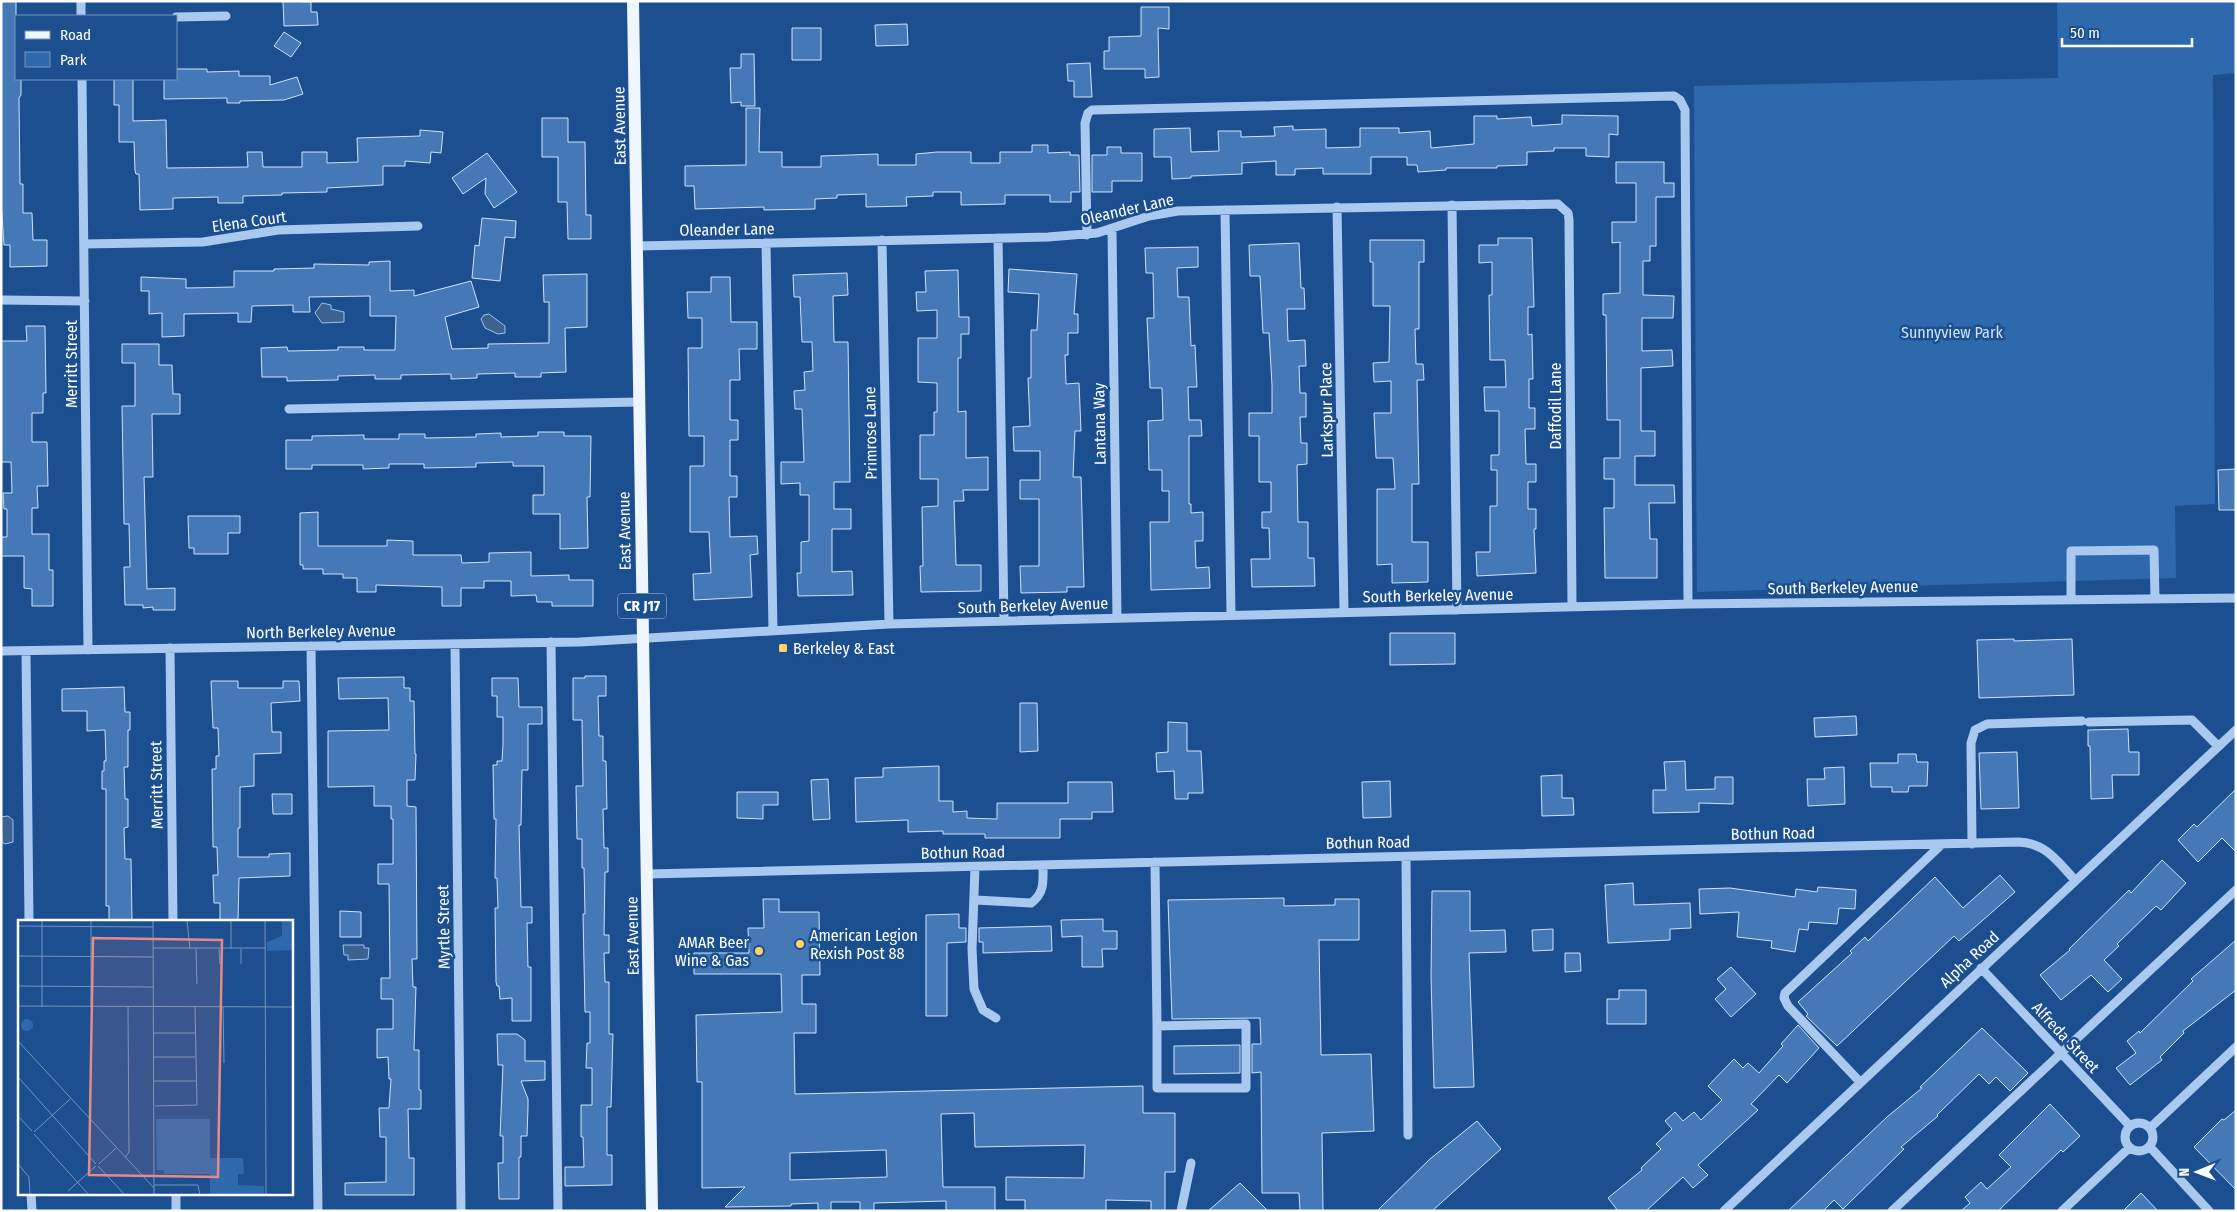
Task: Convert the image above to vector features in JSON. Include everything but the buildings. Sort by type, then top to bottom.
[{"type":"main road","name":"East Avenue","points":[[633,1],[652,1211]]},
{"type":"street","points":[[80,1],[81,15]]},
{"type":"street","points":[[178,18],[226,16]]},
{"type":"street","name":"Merritt Street","points":[[82,80],[86,301],[88,650]]},
{"type":"street","points":[[1087,235],[1085,123],[1088,113],[1092,110],[1674,96],[1680,100],[1685,110],[1688,604]]},
{"type":"street","name":"Oleander Lane","points":[[637,246],[1087,235],[1112,230],[1158,214],[1178,211],[1550,203],[1563,207]]},
{"type":"street","points":[[1452,205],[1457,610]]},
{"type":"street","name":"Larkspur Place","points":[[1337,207],[1344,612]]},
{"type":"street","name":"Daffodil Lane","points":[[1563,207],[1568,213],[1569,220],[1572,607]]},
{"type":"street","points":[[1225,210],[1231,615]]},
{"type":"street","name":"Elena Court","points":[[84,244],[204,242],[294,229],[418,226]]},
{"type":"street","name":"Lantana Way","points":[[1112,230],[1117,618]]},
{"type":"street","points":[[998,238],[1004,621]]},
{"type":"street","name":"Primrose Lane","points":[[882,240],[889,624]]},
{"type":"street","points":[[766,243],[773,630]]},
{"type":"street","points":[[1,300],[86,301]]},
{"type":"street","points":[[289,410],[638,402]]},
{"type":"street","points":[[2071,600],[2071,552],[2154,550],[2155,599]]},
{"type":"street","name":"South Berkeley Avenue","points":[[642,638],[889,624],[1344,612],[1688,604],[2236,598]]},
{"type":"street","name":"North Berkeley Avenue","points":[[1,651],[455,644],[642,638]]},
{"type":"street","points":[[551,642],[558,1211]]},
{"type":"street","name":"Myrtle Street","points":[[455,644],[461,1211]]},
{"type":"street","points":[[311,646],[318,1211]]},
{"type":"street","name":"Merritt Street","points":[[170,648],[173,920]]},
{"type":"street","points":[[26,650],[29,920]]},
{"type":"street","points":[[1972,844],[1971,743],[1975,730],[1986,724],[2192,720],[2218,746]]},
{"type":"street","name":"Alpha Road","points":[[1724,1211],[2074,880],[2236,730]]},
{"type":"street","name":"Bothun Road","points":[[648,874],[2019,842],[2039,846],[2049,852],[2074,880]]},
{"type":"street","points":[[1860,1082],[1788,1006],[1784,998],[1941,845]]},
{"type":"street","points":[[1406,857],[1408,1135]]},
{"type":"street","points":[[1155,862],[1157,1088],[1246,1088],[1246,1024],[1157,1026]]},
{"type":"street","points":[[975,900],[1031,903],[1040,896],[1044,865]]},
{"type":"street","points":[[975,867],[972,949],[974,990],[983,1010],[996,1018]]},
{"type":"street","points":[[1892,1211],[2236,890]]},
{"type":"street","name":"Alfreda Street","points":[[1981,968],[2130,1126]]},
{"type":"street","points":[[2150,1128],[2236,1047]]},
{"type":"street","points":[[2138,1122],[2150,1128],[2154,1140],[2150,1147],[2142,1151],[2129,1148],[2126,1144],[2125,1134],[2130,1126],[2138,1122]]},
{"type":"street","points":[[2150,1147],[2209,1211]]},
{"type":"street","points":[[2062,1211],[2129,1148]]},
{"type":"street","points":[[1181,1211],[1191,1163]]},
{"type":"street","points":[[31,1194],[32,1211]]},
{"type":"street","points":[[176,1194],[176,1211]]},
{"type":"green space","name":"Sunnyview Park","points":[[2057,1],[2236,1],[2236,73],[2213,75],[2215,504],[2175,506],[2176,578],[1697,592],[1694,86],[2058,78]]},
{"type":"shaded area","points":[[322,303],[331,305],[331,309],[344,312],[344,322],[322,323],[315,313]]},
{"type":"shaded area","points":[[489,314],[505,326],[505,333],[498,334],[485,328],[481,319],[484,315]]},
{"type":"shaded area","points":[[8,816],[13,820],[13,842],[5,844],[2,842],[1,817]]},
{"type":"shaded area","points":[[343,945],[364,945],[364,948],[369,948],[368,959],[348,960],[348,955],[344,955]]},
{"type":"place","name":"Berkeley & East","points":[[783,648]]},
{"type":"place","name":"American Legion Rexish Post 88","points":[[800,944]]},
{"type":"place","name":"AMAR Beer Wine & Gas","points":[[759,951]]}]
